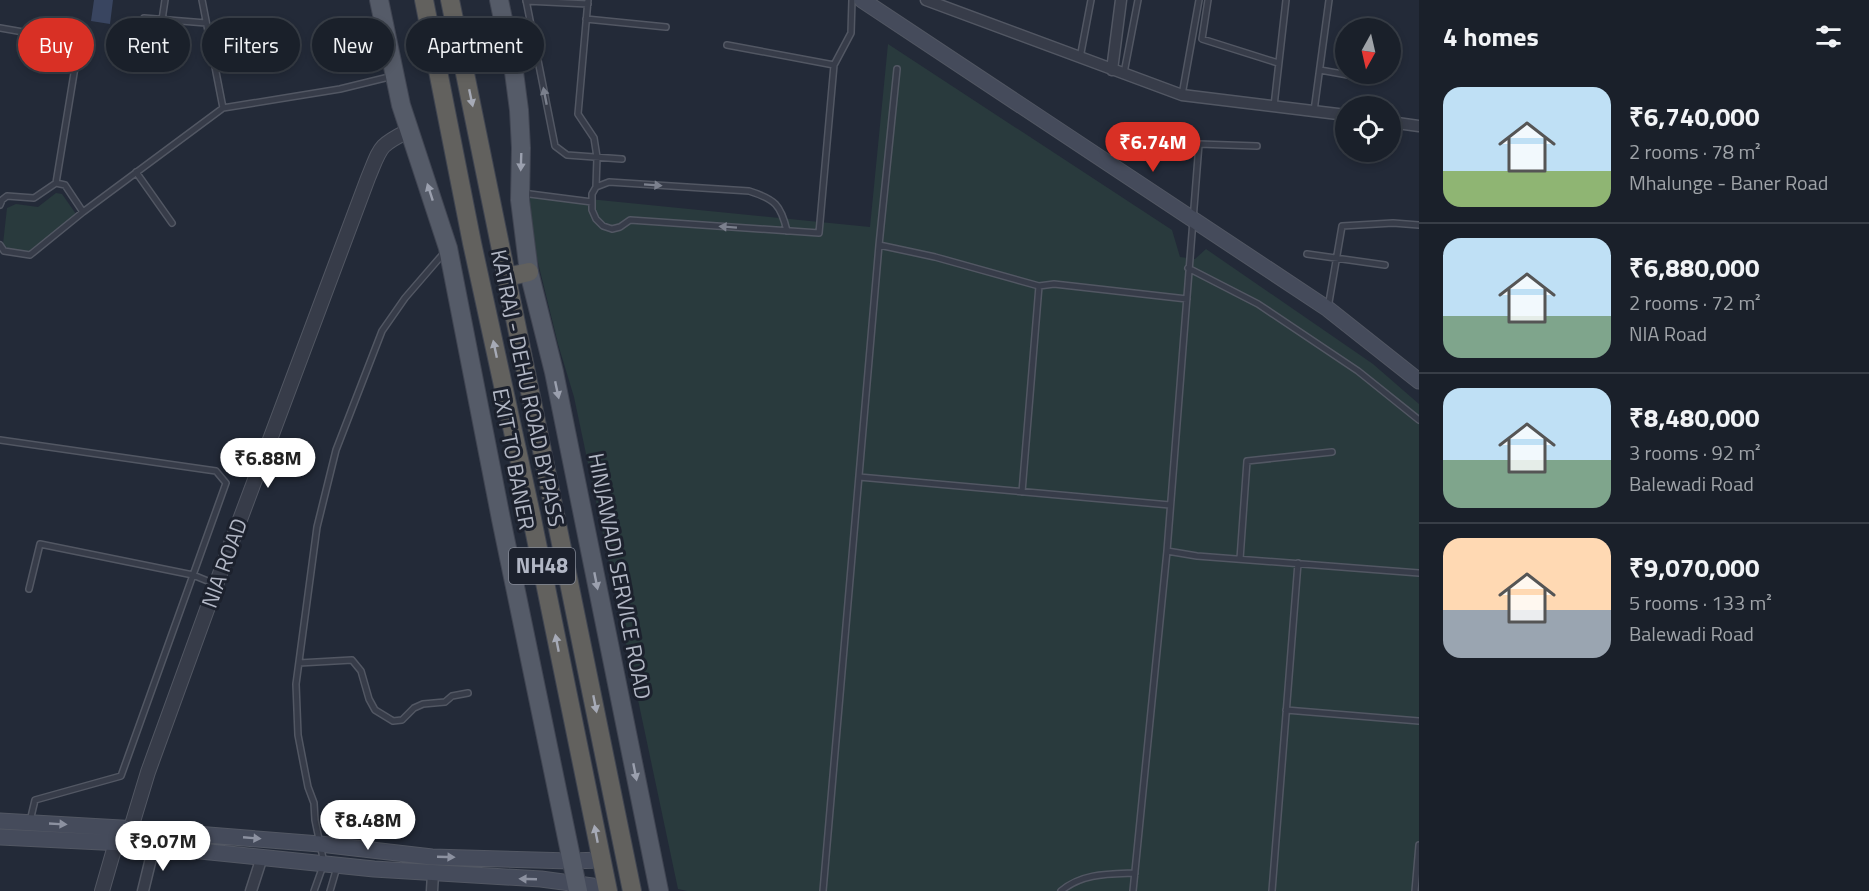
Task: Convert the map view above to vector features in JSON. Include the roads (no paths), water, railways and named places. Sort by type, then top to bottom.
[{"type":"highway","name":"KATRAJ - DEHU ROAD BYPASS","points":[[424,0],[472,243],[531,514],[607,889]]},
{"type":"highway","name":"KATRAJ - DEHU ROAD BYPASS","points":[[450,0],[633,891]]},
{"type":"highway","points":[[507,277],[530,272]]},
{"type":"main road","name":"EXIT TO BANER","points":[[379,0],[408,131],[421,163],[448,248],[577,887]]},
{"type":"main road","name":"HINJAWADI SERVICE ROAD","points":[[499,0],[514,72],[519,110],[520,192],[530,272],[554,372],[659,891]]},
{"type":"main road","points":[[862,0],[1328,309],[1419,381]]},
{"type":"main road","points":[[448,248],[472,243]]},
{"type":"main road","points":[[602,740],[628,736]]},
{"type":"main road","points":[[0,821],[30,822],[123,835],[154,846],[433,873],[541,879],[577,887],[607,889]]},
{"type":"main road","points":[[0,837],[123,835],[320,844],[432,857],[601,860]]},
{"type":"street","points":[[926,0],[951,4],[1080,58],[1182,95],[1335,114]]},
{"type":"street","points":[[1112,70],[1121,0]]},
{"type":"street","points":[[1401,124],[1419,126]]},
{"type":"street","name":"NIA ROAD","points":[[102,891],[376,158],[386,142],[408,131]]},
{"type":"street","points":[[143,891],[154,846]]},
{"type":"street","points":[[251,891],[262,857]]},
{"type":"street","points":[[432,891],[433,873]]},
{"type":"lane","points":[[162,18],[165,0]]},
{"type":"lane","points":[[202,0],[205,18]]},
{"type":"lane","points":[[622,159],[597,157],[567,155],[555,146],[526,0],[588,2],[578,114],[594,138],[597,157],[596,187],[592,194],[592,210],[596,219],[603,226],[612,229],[630,220],[819,233],[834,65],[851,33],[852,0]]},
{"type":"lane","points":[[1080,58],[1091,0]]},
{"type":"lane","points":[[1124,74],[1138,0]]},
{"type":"lane","points":[[1182,95],[1199,0]]},
{"type":"lane","points":[[1208,0],[1202,39],[1278,63]]},
{"type":"lane","points":[[1274,106],[1286,0]]},
{"type":"lane","points":[[1314,111],[1329,0]]},
{"type":"lane","points":[[586,19],[666,27]]},
{"type":"lane","points":[[0,28],[69,40],[75,45],[77,55],[56,183],[34,198],[7,196],[0,205]]},
{"type":"lane","points":[[727,45],[834,65]]},
{"type":"lane","points":[[823,891],[879,245],[897,69]]},
{"type":"lane","points":[[1320,70],[1335,73]]},
{"type":"lane","points":[[216,72],[224,108]]},
{"type":"lane","points":[[0,245],[4,251],[30,255],[83,212],[224,108],[340,89],[395,76]]},
{"type":"lane","points":[[1133,891],[1167,551],[1199,144],[1257,146]]},
{"type":"lane","points":[[136,172],[172,223]]},
{"type":"lane","points":[[596,187],[609,182],[749,191],[777,204],[787,231]]},
{"type":"lane","points":[[56,183],[65,185],[83,212]]},
{"type":"lane","points":[[520,192],[592,201]]},
{"type":"lane","points":[[1328,309],[1342,226],[1393,223],[1419,225]]},
{"type":"lane","points":[[879,245],[935,257],[1039,286],[1054,284],[1187,299]]},
{"type":"lane","points":[[330,891],[331,864],[320,844],[314,803],[308,787],[298,735],[296,684],[317,527],[336,450],[382,331],[405,298],[448,248]]},
{"type":"lane","points":[[1306,254],[1385,265]]},
{"type":"lane","points":[[1188,268],[1258,304],[1358,371],[1419,420]]},
{"type":"lane","points":[[1022,492],[1039,286]]},
{"type":"lane","points":[[0,440],[216,471],[226,483],[121,776],[35,800],[30,822]]},
{"type":"lane","points":[[1240,559],[1247,461],[1332,452]]},
{"type":"lane","points":[[859,477],[1170,506]]},
{"type":"lane","points":[[29,589],[40,544],[193,575],[217,585]]},
{"type":"lane","points":[[1167,551],[1419,573]]},
{"type":"lane","points":[[1272,891],[1298,563]]},
{"type":"lane","points":[[299,663],[352,660],[361,671],[369,699],[375,710],[393,722],[402,720],[414,708],[423,704],[445,702],[452,696],[468,693]]},
{"type":"lane","points":[[1286,710],[1419,721]]},
{"type":"lane","points":[[1417,887],[1419,845]]},
{"type":"lane","points":[[314,891],[331,864]]},
{"type":"lane","points":[[1061,891],[1068,885],[1095,874],[1135,873]]},
{"type":"water","points":[[94,0],[113,0],[111,18],[106,18],[106,23],[94,21],[94,18],[91,18]]}]
